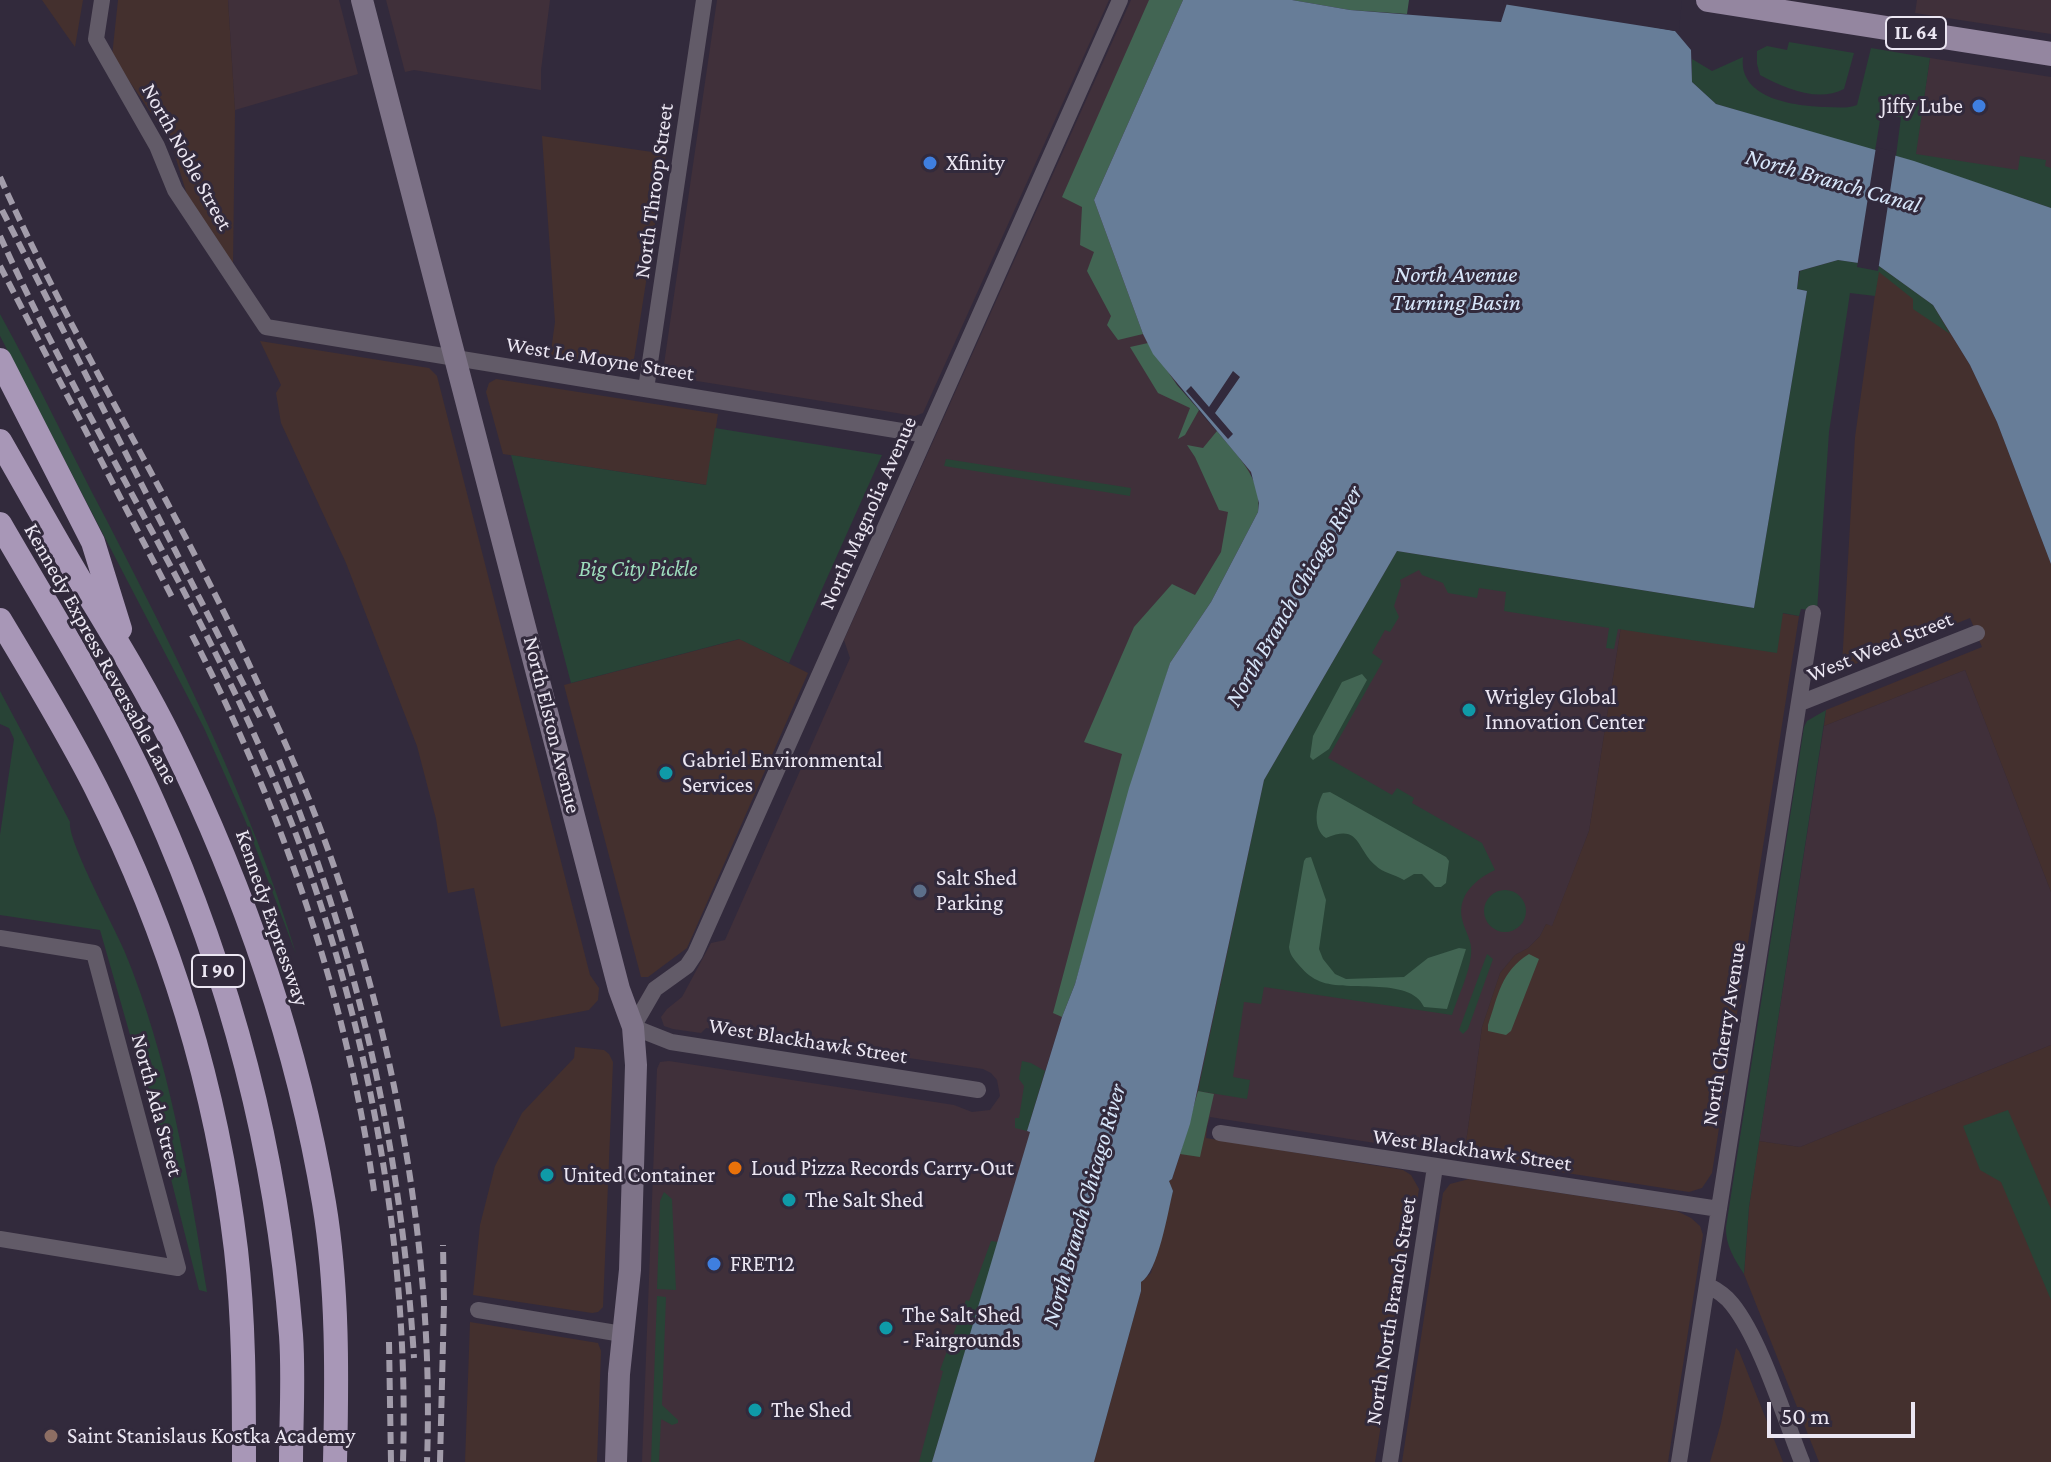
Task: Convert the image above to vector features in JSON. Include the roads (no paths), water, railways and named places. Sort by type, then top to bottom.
[{"type":"highway","points":[[0,360],[93,542],[131,665]]},
{"type":"highway","name":"Kennedy Expressway","points":[[0,441],[170,737],[214,831],[253,935],[298,1081],[325,1219],[332,1291],[335,1462]]},
{"type":"highway","name":"Kennedy Express Reversable Lane","points":[[0,524],[106,709],[153,802],[197,905],[238,1033],[261,1126],[279,1230],[291,1337],[291,1462]]},
{"type":"highway","name":"I 90","points":[[0,620],[96,788],[144,894],[186,1011],[215,1121],[236,1251],[244,1345],[244,1462]]},
{"type":"main road","name":"North Elston Avenue","points":[[362,0],[619,989],[633,1027],[636,1065],[635,1154],[616,1462]]},
{"type":"main road","name":"IL 64","points":[[1708,0],[2051,54]]},
{"type":"street","name":"North Noble Street","points":[[102,0],[96,39],[157,146],[175,190],[266,327]]},
{"type":"street","name":"North Throop Street","points":[[646,389],[704,0]]},
{"type":"street","name":"North Magnolia Avenue","points":[[633,1027],[655,989],[687,966],[695,954],[1120,0]]},
{"type":"street","name":"West Le Moyne Street","points":[[266,327],[926,435]]},
{"type":"street","name":"North Cherry Avenue","points":[[1679,1462],[1813,613]]},
{"type":"street","name":"West Weed Street","points":[[1800,703],[1977,633]]},
{"type":"street","name":"North Ada Street","points":[[0,938],[94,953],[178,1268],[0,1239]]},
{"type":"street","name":"West Blackhawk Street","points":[[633,1027],[671,1042],[978,1090]]},
{"type":"street","name":"West Blackhawk Street","points":[[1220,1133],[1719,1209]]},
{"type":"street","name":"North North Branch Street","points":[[1390,1462],[1435,1167]]},
{"type":"street","points":[[1707,1285],[1733,1305],[1757,1347],[1802,1462]]},
{"type":"street","points":[[478,1310],[622,1334]]},
{"type":"water","name":"North Avenue Turning Basin","points":[[1183,0],[1292,0],[1350,10],[1501,22],[1508,0],[1675,31],[1691,50],[1692,82],[1716,104],[1914,161],[2051,208],[2051,564],[1997,422],[1970,365],[1933,305],[1879,266],[1838,260],[1799,271],[1797,289],[1807,291],[1754,608],[1397,551],[1264,780],[1190,1124],[1169,1181],[1173,1191],[1165,1226],[1152,1267],[1141,1282],[1094,1462],[932,1462],[1030,1132],[1027,1131],[1075,984],[1129,788],[1170,663],[1211,602],[1258,512],[1259,503],[1251,472],[1153,354],[1094,200]]},
{"type":"railway","points":[[0,177],[59,300],[248,662],[305,789],[340,884],[385,1046],[415,1213],[424,1297],[428,1380],[427,1462]]},
{"type":"railway","points":[[2,210],[260,717]]},
{"type":"railway","points":[[0,236],[67,373],[211,643],[244,712],[306,862],[333,944],[375,1115],[389,1202],[403,1376],[403,1462]]},
{"type":"railway","points":[[0,266],[173,599]]},
{"type":"railway","points":[[192,635],[255,768],[307,906],[347,1047],[374,1191]]},
{"type":"railway","points":[[279,760],[332,906],[372,1053],[399,1203],[414,1358]]},
{"type":"railway","points":[[440,1462],[443,1245]]},
{"type":"railway","points":[[389,1342],[391,1462]]},
{"type":"place","name":"Jiffy Lube","points":[[1979,106]]},
{"type":"place","name":"Xfinity","points":[[930,163]]},
{"type":"place","name":"Wrigley Global Innovation Center","points":[[1469,710]]},
{"type":"place","name":"Gabriel Environmental Services","points":[[666,773]]},
{"type":"place","name":"Salt Shed Parking","points":[[920,891]]},
{"type":"place","name":"Loud Pizza Records Carry-Out","points":[[735,1168]]},
{"type":"place","name":"United Container","points":[[547,1175]]},
{"type":"place","name":"The Salt Shed","points":[[789,1200]]},
{"type":"place","name":"FRET12","points":[[714,1264]]},
{"type":"place","name":"The Salt Shed - Fairgrounds","points":[[886,1328]]},
{"type":"place","name":"The Shed","points":[[755,1410]]},
{"type":"place","name":"Saint Stanislaus Kostka Academy","points":[[51,1436]]},
{"type":"water label","name":"North Branch Canal","points":[[1833,181]]},
{"type":"water label","name":"North Branch Chicago River","points":[[1294,596]]},
{"type":"water label","name":"North Branch Chicago River","points":[[1084,1205]]},
{"type":"park label","name":"Big City Pickle","points":[[638,569]]}]
